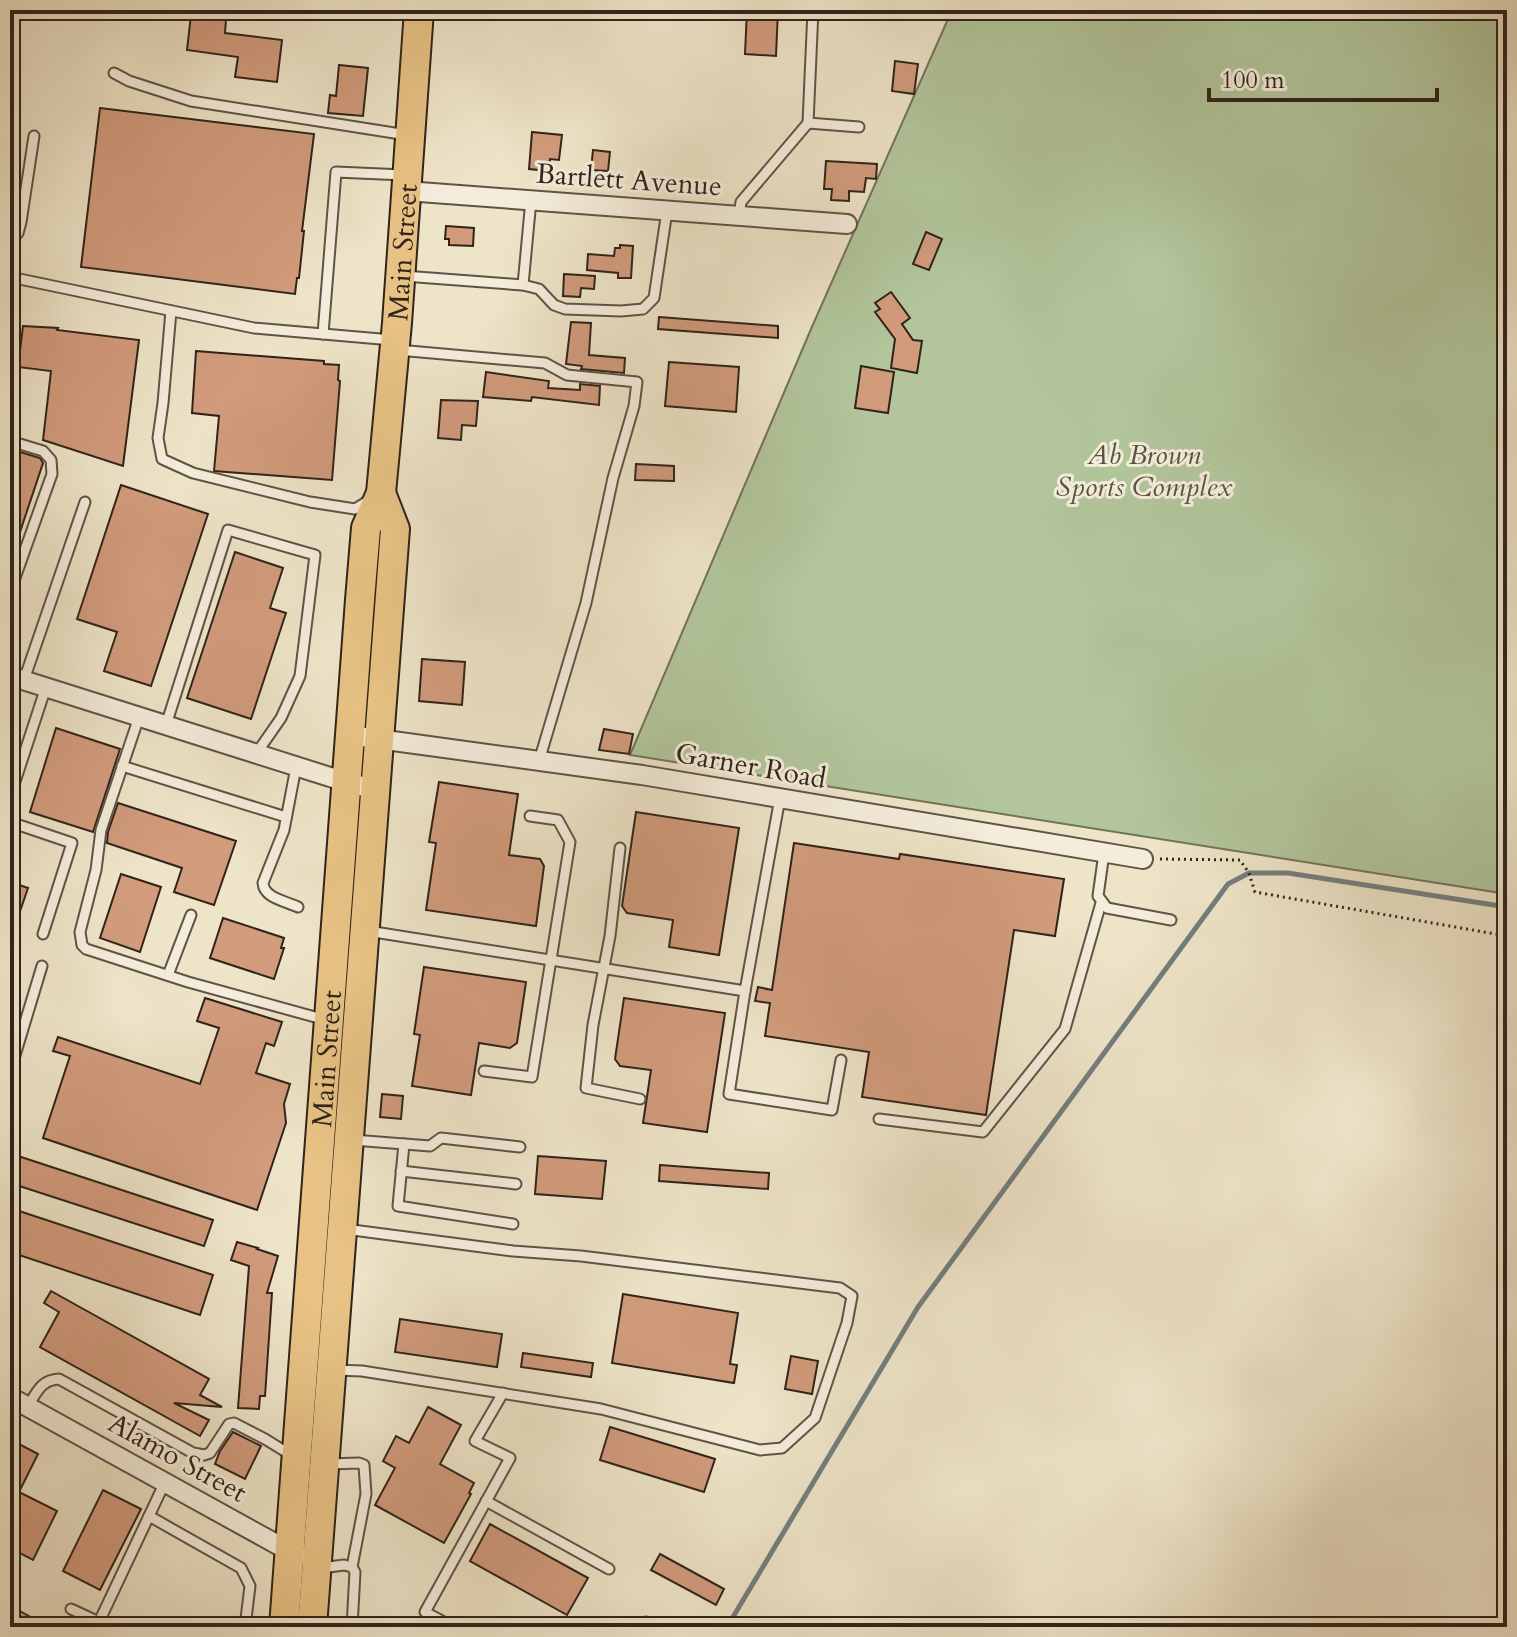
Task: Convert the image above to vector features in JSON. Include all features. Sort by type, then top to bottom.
[{"type":"main road","name":"Main Street","points":[[284,1627],[366,528],[381,493],[419,10]]},
{"type":"main road","name":"Main Street","points":[[312,1627],[395,529],[381,493]]},
{"type":"street","name":"Bartlett Avenue","points":[[407,183],[531,200],[847,224]]},
{"type":"street","points":[[17,678],[375,790]]},
{"type":"street","name":"Garner Road","points":[[349,735],[642,775],[1143,859]]},
{"type":"street","name":"Alamo Street","points":[[10,1397],[317,1568]]},
{"type":"lane","points":[[739,216],[741,202],[808,123],[813,10]]},
{"type":"lane","points":[[114,73],[191,101],[410,136]]},
{"type":"lane","points":[[808,123],[859,127]]},
{"type":"lane","points":[[10,241],[18,233],[21,222],[34,136]]},
{"type":"lane","points":[[323,334],[336,172],[407,183]]},
{"type":"lane","points":[[523,285],[531,200]]},
{"type":"lane","points":[[400,276],[523,285],[539,289],[554,305],[565,309],[643,309],[654,298],[667,211]]},
{"type":"lane","points":[[10,277],[254,328],[545,363],[567,375],[637,382],[634,406],[613,478],[586,603],[539,761]]},
{"type":"lane","points":[[171,311],[158,438],[162,459],[193,473],[310,502],[355,509],[381,493]]},
{"type":"lane","points":[[10,441],[43,451],[51,460],[52,474],[10,592]]},
{"type":"lane","points":[[17,678],[85,502]]},
{"type":"lane","points":[[166,725],[228,530],[315,555],[300,676],[281,718],[256,754]]},
{"type":"lane","points":[[10,797],[46,687]]},
{"type":"lane","points":[[139,717],[101,830],[96,870],[80,932],[82,945],[86,949],[168,975],[330,1021]]},
{"type":"lane","points":[[122,766],[286,817]]},
{"type":"lane","points":[[296,767],[284,830],[263,888],[266,893],[298,907]]},
{"type":"lane","points":[[780,798],[729,1094],[832,1110],[841,1060]]},
{"type":"lane","points":[[484,1071],[532,1077],[570,842],[558,820],[530,816]]},
{"type":"lane","points":[[10,822],[72,843],[43,934]]},
{"type":"lane","points":[[620,848],[610,936],[602,968],[586,1088],[640,1099]]},
{"type":"lane","points":[[1104,853],[1098,896],[1101,903],[1107,908],[1171,920]]},
{"type":"lane","points":[[879,1119],[983,1132],[1065,1029],[1101,903]]},
{"type":"lane","points":[[168,975],[191,915]]},
{"type":"lane","points":[[364,931],[745,991]]},
{"type":"lane","points":[[10,1072],[42,966]]},
{"type":"lane","points":[[349,1139],[430,1146],[441,1138],[520,1147]]},
{"type":"lane","points":[[404,1144],[398,1206],[513,1224]]},
{"type":"lane","points":[[401,1171],[516,1184]]},
{"type":"lane","points":[[304,1369],[362,1371],[601,1409],[760,1450],[782,1448],[815,1418],[847,1323],[852,1296],[840,1288],[314,1225]]},
{"type":"lane","points":[[27,1407],[43,1383],[59,1379],[193,1453],[210,1453],[229,1424],[234,1423],[297,1459],[325,1464],[364,1465],[366,1494],[352,1567],[355,1572],[352,1627]]},
{"type":"lane","points":[[453,1627],[425,1612],[510,1458],[475,1441],[503,1393]]},
{"type":"lane","points":[[71,1609],[99,1622],[165,1482]]},
{"type":"lane","points":[[486,1501],[609,1569]]},
{"type":"lane","points":[[149,1516],[241,1568],[250,1586],[245,1627]]},
{"type":"lane","points":[[317,1568],[352,1567]]},
{"type":"path","points":[[1143,859],[1240,860],[1249,873],[1255,892],[1507,936]]},
{"type":"green space","name":"Ab Brown Sports Complex","points":[[952,10],[1507,10],[1507,894],[630,755],[811,329]]},
{"type":"building","points":[[747,10],[778,10],[776,56],[745,54]]},
{"type":"building","points":[[191,15],[226,20],[225,33],[282,40],[277,82],[235,77],[238,57],[187,50]]},
{"type":"building","points":[[895,61],[918,64],[914,94],[892,91]]},
{"type":"building","points":[[339,65],[368,68],[363,116],[328,113],[330,95],[336,96]]},
{"type":"building","points":[[100,108],[314,134],[295,294],[81,267]]},
{"type":"building","points":[[532,132],[562,135],[559,160],[550,159],[548,171],[529,169]]},
{"type":"building","points":[[593,150],[610,152],[608,171],[591,170]]},
{"type":"building","points":[[826,161],[877,164],[876,179],[866,178],[864,192],[849,191],[849,201],[831,200],[832,189],[824,189]]},
{"type":"building","points":[[446,226],[474,228],[473,246],[449,245],[449,239],[445,239]]},
{"type":"building","points":[[926,232],[942,239],[929,270],[913,264]]},
{"type":"building","points":[[620,245],[633,246],[631,278],[618,278],[618,273],[587,270],[588,254],[614,256],[615,248],[620,248]]},
{"type":"building","points":[[564,274],[595,276],[594,289],[581,288],[580,297],[563,296]]},
{"type":"building","points":[[891,292],[910,318],[902,324],[913,340],[922,341],[917,373],[891,368],[895,339],[875,312],[880,309],[875,303]]},
{"type":"building","points":[[659,317],[778,326],[778,338],[658,329]]},
{"type":"building","points":[[571,322],[591,323],[589,355],[625,358],[624,373],[581,369],[582,366],[566,364]]},
{"type":"building","points":[[23,326],[139,340],[123,466],[43,440],[51,371],[18,367]]},
{"type":"building","points":[[196,351],[324,361],[324,364],[339,365],[332,480],[214,471],[219,416],[192,413]]},
{"type":"building","points":[[669,362],[739,367],[736,412],[665,406]]},
{"type":"building","points":[[861,366],[894,372],[888,413],[855,408]]},
{"type":"building","points":[[486,372],[549,381],[548,388],[580,390],[580,384],[600,386],[599,405],[532,397],[531,401],[483,397]]},
{"type":"building","points":[[441,400],[478,401],[476,426],[462,425],[461,440],[438,438]]},
{"type":"building","points":[[10,449],[40,458],[43,463],[12,556],[10,556]]},
{"type":"building","points":[[636,464],[674,466],[674,481],[635,480]]},
{"type":"building","points":[[121,485],[208,514],[151,686],[104,671],[117,632],[77,619]]},
{"type":"building","points":[[235,552],[283,568],[270,608],[286,613],[251,719],[187,698]]},
{"type":"building","points":[[422,659],[465,662],[462,705],[419,701]]},
{"type":"building","points":[[56,728],[120,749],[93,832],[30,812]]},
{"type":"building","points":[[604,729],[633,734],[629,754],[599,750]]},
{"type":"building","points":[[439,782],[518,794],[509,855],[540,859],[544,866],[536,926],[426,910],[436,843],[429,842]]},
{"type":"building","points":[[118,803],[236,841],[214,905],[174,892],[182,868],[107,843]]},
{"type":"building","points":[[636,812],[739,828],[719,955],[669,947],[673,920],[627,913],[622,906]]},
{"type":"building","points":[[794,843],[899,859],[900,854],[1064,879],[1055,936],[1014,930],[986,1115],[862,1097],[869,1052],[765,1036],[770,1003],[755,1001],[758,987],[772,990]]},
{"type":"building","points":[[121,874],[161,887],[140,952],[100,938]]},
{"type":"building","points":[[10,882],[28,888],[12,935],[10,935]]},
{"type":"building","points":[[223,918],[284,938],[274,979],[210,958]]},
{"type":"building","points":[[424,967],[526,982],[517,1043],[510,1048],[479,1043],[471,1095],[412,1086],[420,1035],[414,1034]]},
{"type":"building","points":[[205,998],[282,1022],[274,1046],[266,1043],[256,1073],[290,1084],[284,1104],[286,1123],[257,1210],[43,1138],[70,1056],[53,1051],[58,1037],[200,1084],[219,1028],[197,1021]]},
{"type":"building","points":[[624,998],[725,1013],[707,1132],[643,1123],[651,1070],[620,1066],[615,1059]]},
{"type":"building","points":[[382,1094],[403,1096],[401,1119],[380,1117]]},
{"type":"building","points":[[15,1155],[213,1220],[204,1246],[10,1183]]},
{"type":"building","points":[[538,1156],[606,1161],[602,1199],[535,1194]]},
{"type":"building","points":[[660,1165],[769,1173],[768,1189],[659,1181]]},
{"type":"building","points":[[10,1208],[213,1275],[200,1315],[10,1252]]},
{"type":"building","points":[[237,1242],[278,1256],[267,1293],[272,1293],[265,1396],[260,1396],[259,1409],[238,1408],[249,1266],[231,1260]]},
{"type":"building","points":[[51,1291],[209,1379],[200,1395],[222,1407],[174,1403],[209,1420],[200,1436],[40,1347],[59,1312],[44,1303]]},
{"type":"building","points":[[623,1294],[738,1313],[730,1364],[737,1365],[734,1383],[612,1363]]},
{"type":"building","points":[[400,1319],[502,1334],[497,1367],[395,1352]]},
{"type":"building","points":[[523,1353],[593,1363],[591,1377],[521,1367]]},
{"type":"building","points":[[791,1356],[818,1361],[812,1394],[785,1389]]},
{"type":"building","points":[[428,1407],[461,1425],[440,1464],[474,1483],[444,1543],[375,1505],[395,1468],[383,1461],[396,1436],[409,1443]]},
{"type":"building","points":[[610,1427],[715,1459],[704,1492],[600,1460]]},
{"type":"building","points":[[233,1432],[261,1446],[245,1479],[215,1464]]},
{"type":"building","points":[[15,1442],[38,1454],[19,1492],[57,1511],[33,1560],[20,1553],[10,1573],[10,1452]]},
{"type":"building","points":[[103,1490],[141,1509],[100,1590],[63,1571]]},
{"type":"building","points":[[490,1524],[588,1578],[567,1615],[470,1561]]},
{"type":"building","points":[[660,1554],[724,1589],[716,1605],[651,1570]]},
{"type":"building","points":[[20,1611],[48,1627],[11,1627]]},
{"type":"waterway","points":[[727,1627],[918,1307],[1228,884],[1249,873],[1288,873],[1507,907]]}]
